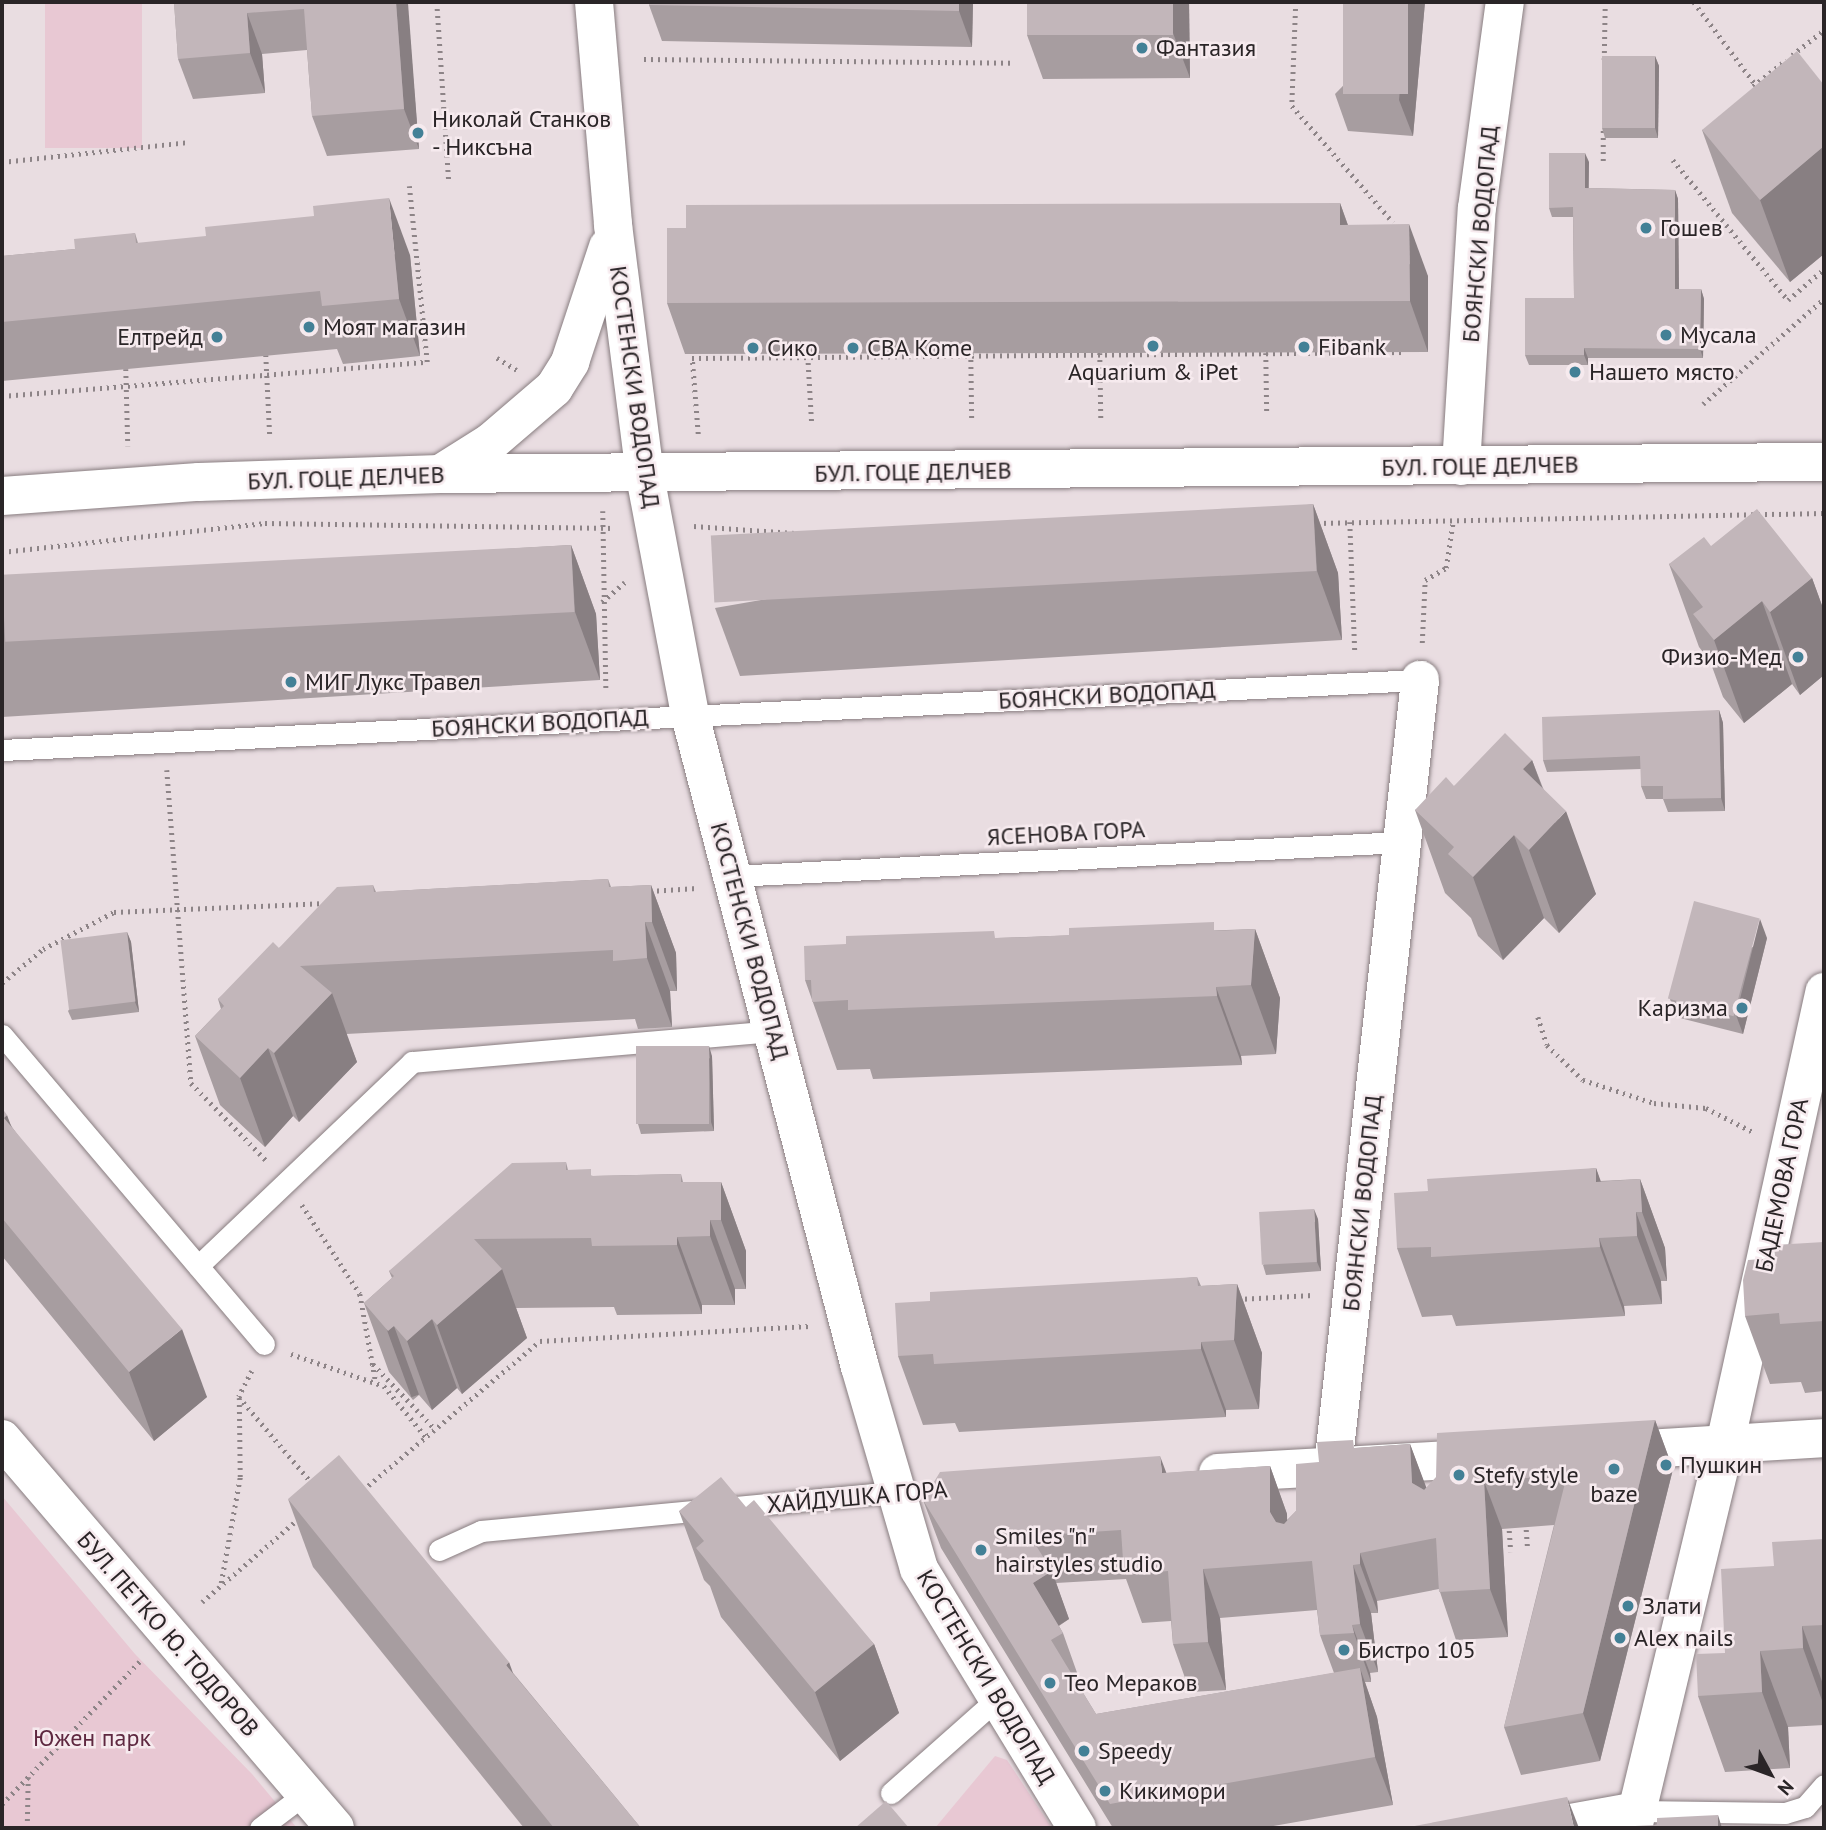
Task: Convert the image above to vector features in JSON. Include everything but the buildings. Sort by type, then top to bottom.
[{"type":"street","name":"КОСТЕНСКИ ВОДОПАД","points":[[594,2],[612,225],[645,476],[690,715],[848,1324],[919,1569],[1077,1828]]},
{"type":"street","name":"БОЯНСКИ ВОДОПАД","points":[[1461,466],[1477,208],[1505,2]]},
{"type":"street","points":[[440,474],[528,414],[567,371],[600,280],[612,225]]},
{"type":"street","name":"БУЛ. ГОЦЕ ДЕЛЧЕВ","points":[[2,496],[199,482],[440,474],[645,476],[1824,462]]},
{"type":"street","name":"БОЯНСКИ ВОДОПАД","points":[[1311,1477],[1352,1292],[1420,680]]},
{"type":"street","name":"БАДЕМОВА ГОРА","points":[[1635,1820],[1725,1444],[1824,992]]},
{"type":"street","points":[[1576,1453],[1824,1438]]},
{"type":"street","name":"БУЛ. ПЕТКО Ю. ТОДОРОВ","points":[[2,1439],[335,1828]]},
{"type":"street","points":[[1177,1476],[1441,1474],[1514,1456]]},
{"type":"street","name":"ХАЙДУШКА ГОРА","points":[[895,1492],[935,1489]]},
{"type":"street","points":[[1543,1828],[1635,1820]]},
{"type":"lane","name":"БОЯНСКИ ВОДОПАД","points":[[2,750],[1420,680]]},
{"type":"lane","name":"ЯСЕНОВА ГОРА","points":[[733,876],[1402,842]]},
{"type":"lane","points":[[198,1266],[412,1062],[774,1031]]},
{"type":"lane","points":[[2,1035],[264,1344]]},
{"type":"lane","name":"ХАЙДУШКА ГОРА","points":[[439,1550],[481,1531],[895,1492]]},
{"type":"lane","points":[[891,1793],[998,1698]]},
{"type":"lane","points":[[1635,1820],[1785,1813],[1805,1807],[1824,1785]]},
{"type":"lane","points":[[260,1828],[305,1794]]},
{"type":"path","points":[[437,2],[449,184]]},
{"type":"path","points":[[1296,2],[1292,106],[1393,222]]},
{"type":"path","points":[[1604,68],[1605,2]]},
{"type":"path","points":[[1694,2],[1754,86],[1765,91]]},
{"type":"path","points":[[1754,86],[1824,30]]},
{"type":"path","points":[[644,59],[1014,63]]},
{"type":"path","points":[[1603,121],[1603,161]]},
{"type":"path","points":[[2,162],[188,142]]},
{"type":"path","points":[[1673,160],[1788,299],[1824,269]]},
{"type":"path","points":[[2,396],[427,362],[409,186]]},
{"type":"path","points":[[1703,404],[1824,299]]},
{"type":"path","points":[[698,428],[692,358],[1409,352]]},
{"type":"path","points":[[1266,353],[1267,415]]},
{"type":"path","points":[[971,354],[972,422]]},
{"type":"path","points":[[1100,354],[1101,419]]},
{"type":"path","points":[[266,355],[270,436]]},
{"type":"path","points":[[808,355],[812,425]]},
{"type":"path","points":[[125,369],[128,446]]},
{"type":"path","points":[[602,503],[604,527],[599,611],[607,720]]},
{"type":"path","points":[[1308,523],[1824,513]]},
{"type":"path","points":[[701,516],[701,525]]},
{"type":"path","points":[[1420,680],[1425,580],[1446,568],[1453,520]]},
{"type":"path","points":[[1350,522],[1357,683]]},
{"type":"path","points":[[2,552],[265,523],[627,529]]},
{"type":"path","points":[[688,526],[816,531],[834,540]]},
{"type":"path","points":[[601,602],[630,578]]},
{"type":"path","points":[[165,741],[175,909],[191,1083],[287,1181],[360,1294],[376,1383]]},
{"type":"path","points":[[639,891],[692,889],[733,876]]},
{"type":"path","points":[[2,983],[43,949],[114,912],[340,902]]},
{"type":"path","points":[[1538,1017],[1547,1045],[1583,1080],[1654,1103],[1706,1108],[1790,1150]]},
{"type":"path","points":[[1230,1300],[1352,1292]]},
{"type":"path","points":[[359,1494],[540,1341],[848,1324]]},
{"type":"path","points":[[220,1586],[240,1477],[239,1397],[264,1344],[384,1386],[426,1437]]},
{"type":"path","points":[[372,1362],[435,1429]]},
{"type":"path","points":[[239,1397],[315,1486]]},
{"type":"path","points":[[1514,1456],[1528,1549]]},
{"type":"path","points":[[1511,1552],[1514,1456]]},
{"type":"path","points":[[202,1602],[303,1514]]},
{"type":"path","points":[[2,1804],[141,1660]]},
{"type":"path","points":[[27,1828],[28,1777]]},
{"type":"green space","points":[[45,2],[142,2],[142,148],[45,148]]},
{"type":"green space","name":"Южен парк","points":[[2,1496],[135,1654],[252,1774],[297,1828],[2,1828]]},
{"type":"green space","points":[[995,1756],[1007,1760],[1052,1828],[935,1828]]},
{"type":"place","name":"Фантазия","points":[[1142,48]]},
{"type":"place","name":"Николай Станков - Никсъна","points":[[418,133]]},
{"type":"place","name":"Гошев","points":[[1646,228]]},
{"type":"place","name":"Моят магазин","points":[[309,327]]},
{"type":"place","name":"Мусала","points":[[1666,335]]},
{"type":"place","name":"Елтрейд","points":[[217,337]]},
{"type":"place","name":"Aquarium & iPet","points":[[1153,346]]},
{"type":"place","name":"Fibank","points":[[1304,347]]},
{"type":"place","name":"Сико","points":[[753,348]]},
{"type":"place","name":"CBA Kome","points":[[853,348]]},
{"type":"place","name":"Нашето място","points":[[1575,372]]},
{"type":"place","name":"Физио-Мед","points":[[1798,657]]},
{"type":"place","name":"МИГ Лукс Травел","points":[[291,682]]},
{"type":"place","name":"Каризма","points":[[1742,1008]]},
{"type":"place","name":"Пушкин","points":[[1666,1465]]},
{"type":"place","name":"baze","points":[[1614,1469]]},
{"type":"place","name":"Stefy style","points":[[1459,1475]]},
{"type":"place","name":"Smiles \"n\" hairstyles studio","points":[[981,1550]]},
{"type":"place","name":"Злати","points":[[1628,1606]]},
{"type":"place","name":"Alex nails","points":[[1620,1638]]},
{"type":"place","name":"Бистро 105","points":[[1344,1650]]},
{"type":"place","name":"Тео Мераков","points":[[1050,1683]]},
{"type":"place","name":"Speedy","points":[[1084,1751]]},
{"type":"place","name":"Кикимори","points":[[1105,1791]]}]
